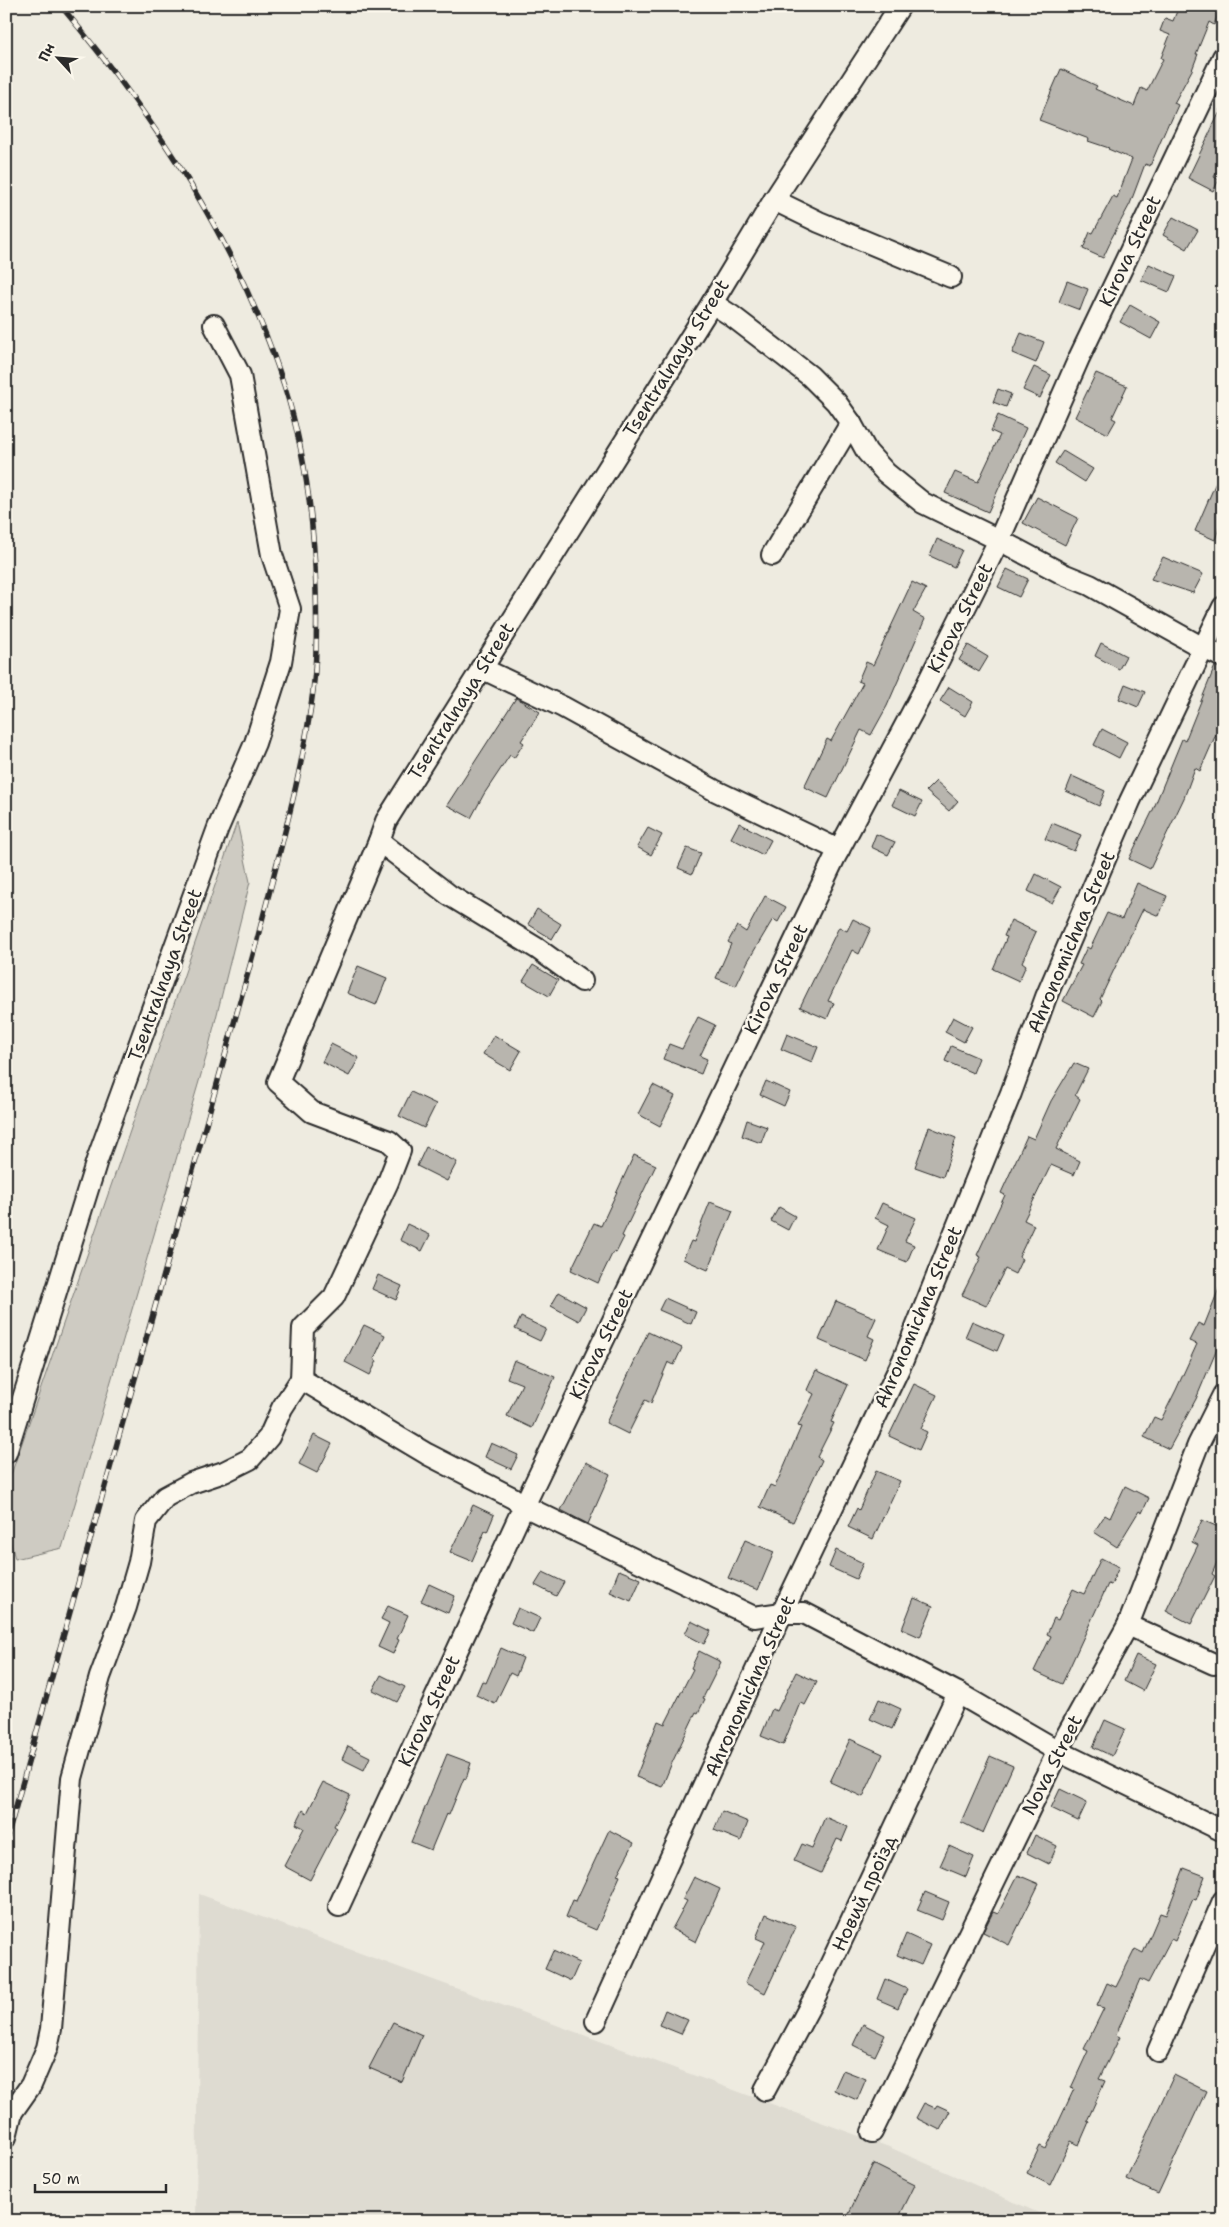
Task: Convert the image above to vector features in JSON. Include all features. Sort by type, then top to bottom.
[{"type":"street","name":"Tsentralnaya Street","points":[[301,1379],[303,1328],[334,1298],[388,1182],[400,1151],[389,1141],[312,1112],[278,1082],[386,822],[712,303],[774,200],[900,6]]},
{"type":"street","name":"Kirova Street","points":[[339,1906],[524,1506],[838,850],[922,694],[999,540],[1079,358],[1223,57]]},
{"type":"street","points":[[774,200],[819,222],[951,278]]},
{"type":"street","points":[[712,303],[732,316],[810,376],[836,402],[851,422],[867,452],[886,473],[923,503],[999,540],[1062,574],[1090,585],[1203,648],[1223,657]]},
{"type":"street","name":"Tsentralnaya Street","points":[[6,1453],[97,1160],[218,828],[254,743],[281,662],[290,609],[272,555],[240,374],[214,325]]},
{"type":"street","points":[[772,555],[851,422]]},
{"type":"street","name":"Ahronomichna Street","points":[[596,2021],[782,1613],[903,1360],[1011,1093],[1046,996],[1130,801],[1223,606]]},
{"type":"street","points":[[481,668],[554,703],[714,790],[838,850]]},
{"type":"street","points":[[379,841],[449,896],[538,949],[582,981]]},
{"type":"street","points":[[6,2137],[12,2112],[31,2084],[47,2048],[72,1778],[100,1677],[126,1607],[139,1562],[146,1521],[165,1497],[191,1483],[224,1472],[250,1459],[269,1436],[282,1408],[301,1379],[427,1454],[513,1498],[524,1506],[754,1617],[782,1613],[804,1613],[958,1693],[1058,1751],[1223,1831]]},
{"type":"street","name":"Nova Street","points":[[872,2132],[1058,1751],[1128,1625],[1198,1445],[1223,1394]]},
{"type":"street","points":[[1128,1625],[1214,1664]]},
{"type":"street","name":"Новий проїзд","points":[[765,2090],[817,1993],[958,1693]]},
{"type":"street","points":[[1158,2051],[1223,1901]]},
{"type":"shaded area","points":[[237,822],[250,882],[207,1054],[62,1548],[15,1559],[6,1524],[6,1489]]},
{"type":"shaded area","points":[[199,1894],[889,2147],[1057,2221],[196,2221]]},
{"type":"building","points":[[1179,6],[1221,6],[1214,25],[1209,22],[1196,54],[1198,54],[1192,70],[1174,103],[1178,105],[1170,123],[1150,166],[1145,164],[1130,204],[1103,258],[1083,249],[1090,232],[1093,233],[1113,196],[1117,198],[1132,159],[1088,141],[1089,139],[1039,120],[1061,69],[1097,86],[1095,89],[1134,106],[1141,88],[1147,91],[1163,59],[1161,58],[1170,35],[1160,31],[1165,18],[1173,21]]},
{"type":"building","points":[[1223,105],[1223,161],[1214,177],[1219,180],[1213,191],[1188,178]]},
{"type":"building","points":[[1173,217],[1198,230],[1187,249],[1163,235]]},
{"type":"building","points":[[1149,264],[1176,276],[1169,292],[1141,280]]},
{"type":"building","points":[[1067,281],[1088,289],[1080,310],[1059,302]]},
{"type":"building","points":[[1130,305],[1160,322],[1151,339],[1120,322]]},
{"type":"building","points":[[1021,333],[1044,342],[1036,363],[1012,353]]},
{"type":"building","points":[[1034,367],[1051,375],[1040,398],[1023,390]]},
{"type":"building","points":[[1096,373],[1127,386],[1112,418],[1116,420],[1108,434],[1075,417]]},
{"type":"building","points":[[998,389],[1011,394],[1006,407],[993,402]]},
{"type":"building","points":[[998,415],[1026,428],[988,512],[945,493],[955,472],[978,482],[1000,435],[991,431]]},
{"type":"building","points":[[1063,451],[1093,469],[1085,482],[1055,463]]},
{"type":"building","points":[[1223,466],[1223,516],[1215,540],[1195,531]]},
{"type":"building","points":[[1037,497],[1078,518],[1065,545],[1023,523]]},
{"type":"building","points":[[937,539],[962,550],[954,567],[930,556]]},
{"type":"building","points":[[1163,557],[1203,574],[1193,593],[1151,579]]},
{"type":"building","points":[[1007,569],[1028,579],[1019,597],[998,587]]},
{"type":"building","points":[[912,582],[926,589],[913,612],[925,619],[887,706],[871,735],[861,730],[828,798],[804,787],[827,739],[831,741],[863,683],[858,681],[866,662],[873,665]]},
{"type":"building","points":[[1101,643],[1126,656],[1119,669],[1095,656]]},
{"type":"building","points":[[968,645],[988,657],[979,672],[959,660]]},
{"type":"building","points":[[1215,666],[1223,669],[1223,734],[1217,732],[1200,771],[1195,768],[1184,798],[1150,869],[1129,859],[1153,810],[1182,739],[1185,741]]},
{"type":"building","points":[[1125,684],[1145,692],[1138,707],[1119,699]]},
{"type":"building","points":[[949,687],[973,702],[965,716],[940,701]]},
{"type":"building","points":[[516,698],[540,712],[521,741],[524,743],[514,758],[510,755],[484,794],[471,818],[447,805]]},
{"type":"building","points":[[1102,729],[1127,742],[1119,758],[1094,745]]},
{"type":"building","points":[[1072,776],[1105,791],[1099,806],[1066,791]]},
{"type":"building","points":[[936,781],[958,801],[949,811],[926,791]]},
{"type":"building","points":[[899,791],[922,802],[915,816],[892,805]]},
{"type":"building","points":[[739,823],[771,840],[763,855],[731,838]]},
{"type":"building","points":[[1052,823],[1081,835],[1074,851],[1045,839]]},
{"type":"building","points":[[648,828],[662,835],[651,855],[637,847]]},
{"type":"building","points":[[876,834],[895,842],[888,855],[871,847]]},
{"type":"building","points":[[687,848],[701,853],[692,874],[678,868]]},
{"type":"building","points":[[1036,874],[1061,887],[1052,903],[1028,891]]},
{"type":"building","points":[[1137,883],[1167,896],[1159,916],[1143,909],[1100,999],[1102,1001],[1094,1017],[1063,1001],[1082,965],[1079,964],[1087,947],[1090,949],[1107,913],[1122,919]]},
{"type":"building","points":[[765,896],[786,907],[778,922],[773,919],[748,961],[736,986],[716,978],[731,944],[728,942],[737,926],[746,932]]},
{"type":"building","points":[[537,909],[561,924],[552,939],[528,924]]},
{"type":"building","points":[[853,919],[871,928],[859,954],[852,950],[828,1001],[834,1003],[827,1019],[800,1007],[839,927],[847,931]]},
{"type":"building","points":[[1011,920],[1036,932],[1022,962],[1026,965],[1019,981],[993,969],[1007,937],[1004,936]]},
{"type":"building","points":[[533,965],[558,980],[549,996],[523,981]]},
{"type":"building","points":[[358,966],[387,978],[376,1005],[347,993]]},
{"type":"building","points":[[698,1017],[715,1025],[700,1056],[707,1059],[701,1074],[663,1059],[669,1044],[682,1049]]},
{"type":"building","points":[[953,1017],[972,1027],[964,1042],[945,1032]]},
{"type":"building","points":[[787,1034],[818,1047],[812,1062],[781,1049]]},
{"type":"building","points":[[494,1035],[521,1051],[510,1070],[483,1054]]},
{"type":"building","points":[[331,1044],[359,1058],[349,1076],[322,1062]]},
{"type":"building","points":[[951,1046],[979,1058],[973,1073],[945,1061]]},
{"type":"building","points":[[1074,1063],[1088,1069],[1075,1095],[1080,1099],[1056,1149],[1080,1161],[1074,1175],[1051,1165],[1024,1220],[1034,1225],[1019,1257],[1022,1259],[1015,1274],[1005,1269],[986,1306],[962,1295],[981,1257],[977,1255],[1005,1195],[1001,1193],[1027,1136],[1034,1139],[1051,1101]]},
{"type":"building","points":[[766,1081],[790,1092],[784,1106],[760,1095]]},
{"type":"building","points":[[653,1085],[675,1096],[660,1126],[638,1114]]},
{"type":"building","points":[[411,1092],[436,1104],[424,1128],[399,1116]]},
{"type":"building","points":[[747,1120],[767,1127],[761,1143],[742,1136]]},
{"type":"building","points":[[929,1127],[956,1138],[943,1177],[915,1167]]},
{"type":"building","points":[[426,1147],[457,1162],[447,1181],[417,1166]]},
{"type":"building","points":[[634,1155],[656,1165],[622,1236],[624,1237],[616,1253],[613,1252],[598,1283],[571,1270],[594,1223],[601,1226]]},
{"type":"building","points":[[710,1202],[733,1211],[708,1270],[683,1259],[691,1241],[694,1242]]},
{"type":"building","points":[[882,1203],[916,1218],[905,1241],[914,1245],[907,1262],[878,1250],[889,1225],[875,1218]]},
{"type":"building","points":[[779,1207],[795,1216],[788,1230],[771,1221]]},
{"type":"building","points":[[407,1224],[430,1235],[422,1251],[400,1240]]},
{"type":"building","points":[[378,1275],[402,1286],[396,1300],[372,1289]]},
{"type":"building","points":[[1222,1281],[1223,1335],[1196,1399],[1169,1449],[1144,1437],[1154,1417],[1161,1420],[1176,1390],[1197,1344],[1189,1341],[1198,1323],[1204,1326]]},
{"type":"building","points":[[559,1292],[586,1307],[579,1321],[551,1306]]},
{"type":"building","points":[[665,1298],[696,1312],[691,1324],[659,1310]]},
{"type":"building","points":[[836,1301],[876,1318],[868,1336],[874,1339],[865,1360],[819,1340]]},
{"type":"building","points":[[521,1317],[546,1329],[540,1341],[515,1329]]},
{"type":"building","points":[[972,1321],[1004,1335],[997,1351],[965,1337]]},
{"type":"building","points":[[364,1325],[385,1335],[374,1359],[377,1361],[370,1375],[345,1362]]},
{"type":"building","points":[[648,1332],[682,1348],[674,1365],[668,1362],[651,1403],[645,1400],[628,1434],[606,1423]]},
{"type":"building","points":[[514,1360],[555,1377],[532,1428],[507,1416],[522,1384],[507,1378]]},
{"type":"building","points":[[816,1370],[848,1385],[831,1422],[834,1423],[817,1457],[822,1460],[793,1522],[760,1507],[770,1485],[775,1487],[801,1427],[798,1426],[814,1394],[807,1390]]},
{"type":"building","points":[[914,1384],[937,1395],[921,1429],[927,1432],[919,1450],[889,1436]]},
{"type":"building","points":[[314,1435],[332,1444],[317,1473],[299,1464]]},
{"type":"building","points":[[491,1443],[518,1455],[511,1469],[485,1457]]},
{"type":"building","points":[[586,1462],[610,1474],[588,1524],[561,1510]]},
{"type":"building","points":[[876,1471],[900,1481],[873,1539],[848,1527],[857,1508],[859,1510]]},
{"type":"building","points":[[1125,1486],[1149,1498],[1142,1513],[1139,1511],[1117,1547],[1094,1532],[1105,1515],[1110,1518]]},
{"type":"building","points":[[473,1505],[494,1515],[472,1561],[450,1552]]},
{"type":"building","points":[[1202,1520],[1223,1529],[1223,1548],[1212,1574],[1215,1576],[1191,1624],[1166,1611],[1198,1545],[1192,1542]]},
{"type":"building","points":[[745,1540],[774,1552],[758,1590],[728,1578]]},
{"type":"building","points":[[836,1550],[863,1563],[856,1579],[829,1567]]},
{"type":"building","points":[[1101,1558],[1119,1567],[1111,1585],[1108,1584],[1062,1684],[1034,1671],[1051,1636],[1047,1634],[1054,1618],[1058,1620],[1073,1589],[1084,1594]]},
{"type":"building","points":[[619,1570],[641,1579],[631,1601],[610,1592]]},
{"type":"building","points":[[543,1572],[564,1582],[556,1596],[535,1585]]},
{"type":"building","points":[[429,1584],[455,1596],[448,1613],[421,1601]]},
{"type":"building","points":[[914,1598],[933,1606],[920,1637],[902,1629]]},
{"type":"building","points":[[388,1606],[408,1615],[397,1639],[399,1640],[393,1654],[378,1647],[389,1623],[381,1619]]},
{"type":"building","points":[[518,1608],[540,1618],[533,1633],[511,1623]]},
{"type":"building","points":[[691,1621],[711,1631],[704,1644],[685,1634]]},
{"type":"building","points":[[501,1648],[523,1658],[516,1676],[510,1673],[495,1704],[476,1695],[482,1681],[486,1683]]},
{"type":"building","points":[[699,1651],[721,1662],[662,1787],[636,1777],[658,1721],[665,1724],[693,1669],[691,1668]]},
{"type":"building","points":[[1136,1655],[1156,1664],[1143,1691],[1124,1681]]},
{"type":"building","points":[[796,1672],[817,1682],[805,1705],[800,1703],[783,1745],[761,1736],[772,1709],[777,1711]]},
{"type":"building","points":[[381,1675],[405,1687],[397,1702],[373,1690]]},
{"type":"building","points":[[879,1699],[901,1709],[892,1729],[870,1719]]},
{"type":"building","points":[[1105,1720],[1125,1729],[1112,1756],[1093,1747]]},
{"type":"building","points":[[850,1739],[883,1754],[863,1797],[830,1782]]},
{"type":"building","points":[[348,1746],[370,1757],[364,1770],[342,1759]]},
{"type":"building","points":[[447,1754],[471,1763],[466,1779],[464,1778],[449,1815],[446,1814],[431,1850],[411,1842]]},
{"type":"building","points":[[990,1756],[1013,1766],[983,1833],[961,1822]]},
{"type":"building","points":[[323,1782],[350,1795],[334,1826],[337,1828],[310,1880],[284,1866],[304,1828],[296,1824],[303,1810],[307,1813]]},
{"type":"building","points":[[1060,1789],[1087,1802],[1078,1821],[1051,1808]]},
{"type":"building","points":[[722,1811],[748,1822],[741,1841],[714,1830]]},
{"type":"building","points":[[825,1817],[848,1827],[842,1841],[837,1839],[821,1873],[794,1861],[802,1844],[812,1848]]},
{"type":"building","points":[[609,1830],[634,1843],[617,1875],[620,1876],[596,1930],[566,1917],[573,1900],[576,1901]]},
{"type":"building","points":[[1035,1835],[1057,1846],[1049,1864],[1027,1853]]},
{"type":"building","points":[[949,1846],[974,1857],[966,1877],[940,1866]]},
{"type":"building","points":[[1184,1868],[1205,1876],[1196,1900],[1193,1899],[1175,1941],[1171,1939],[1148,1983],[1140,1979],[1116,2035],[1120,2037],[1099,2079],[1105,2081],[1087,2121],[1089,2122],[1079,2145],[1071,2141],[1050,2185],[1027,2173],[1040,2146],[1046,2149],[1074,2089],[1071,2088],[1088,2051],[1084,2049],[1104,2008],[1097,2006],[1107,1983],[1116,1987],[1135,1949],[1143,1953],[1160,1913],[1166,1915]]},
{"type":"building","points":[[1018,1875],[1039,1884],[1009,1945],[983,1932],[993,1912],[998,1914]]},
{"type":"building","points":[[694,1877],[720,1889],[696,1942],[672,1929],[687,1901],[683,1899]]},
{"type":"building","points":[[925,1892],[949,1902],[942,1920],[917,1910]]},
{"type":"building","points":[[766,1914],[796,1927],[765,1993],[745,1983],[765,1942],[756,1938]]},
{"type":"building","points":[[906,1934],[930,1945],[921,1965],[897,1955]]},
{"type":"building","points":[[553,1951],[579,1963],[571,1981],[545,1969]]},
{"type":"building","points":[[885,1979],[907,1989],[898,2008],[877,1999]]},
{"type":"building","points":[[665,2010],[688,2020],[681,2034],[659,2025]]},
{"type":"building","points":[[393,2022],[422,2035],[402,2082],[369,2068]]},
{"type":"building","points":[[863,2024],[885,2035],[875,2056],[853,2045]]},
{"type":"building","points":[[843,2070],[866,2079],[857,2100],[834,2090]]},
{"type":"building","points":[[1174,2075],[1206,2091],[1158,2194],[1126,2179]]},
{"type":"building","points":[[924,2103],[935,2108],[937,2105],[950,2111],[940,2130],[916,2118]]},
{"type":"building","points":[[873,2164],[915,2185],[897,2221],[845,2221]]},
{"type":"railway","points":[[6,1842],[256,944],[296,787],[314,679],[316,640],[313,538],[303,460],[284,385],[265,333],[243,282],[191,185],[129,93],[61,6]]}]
